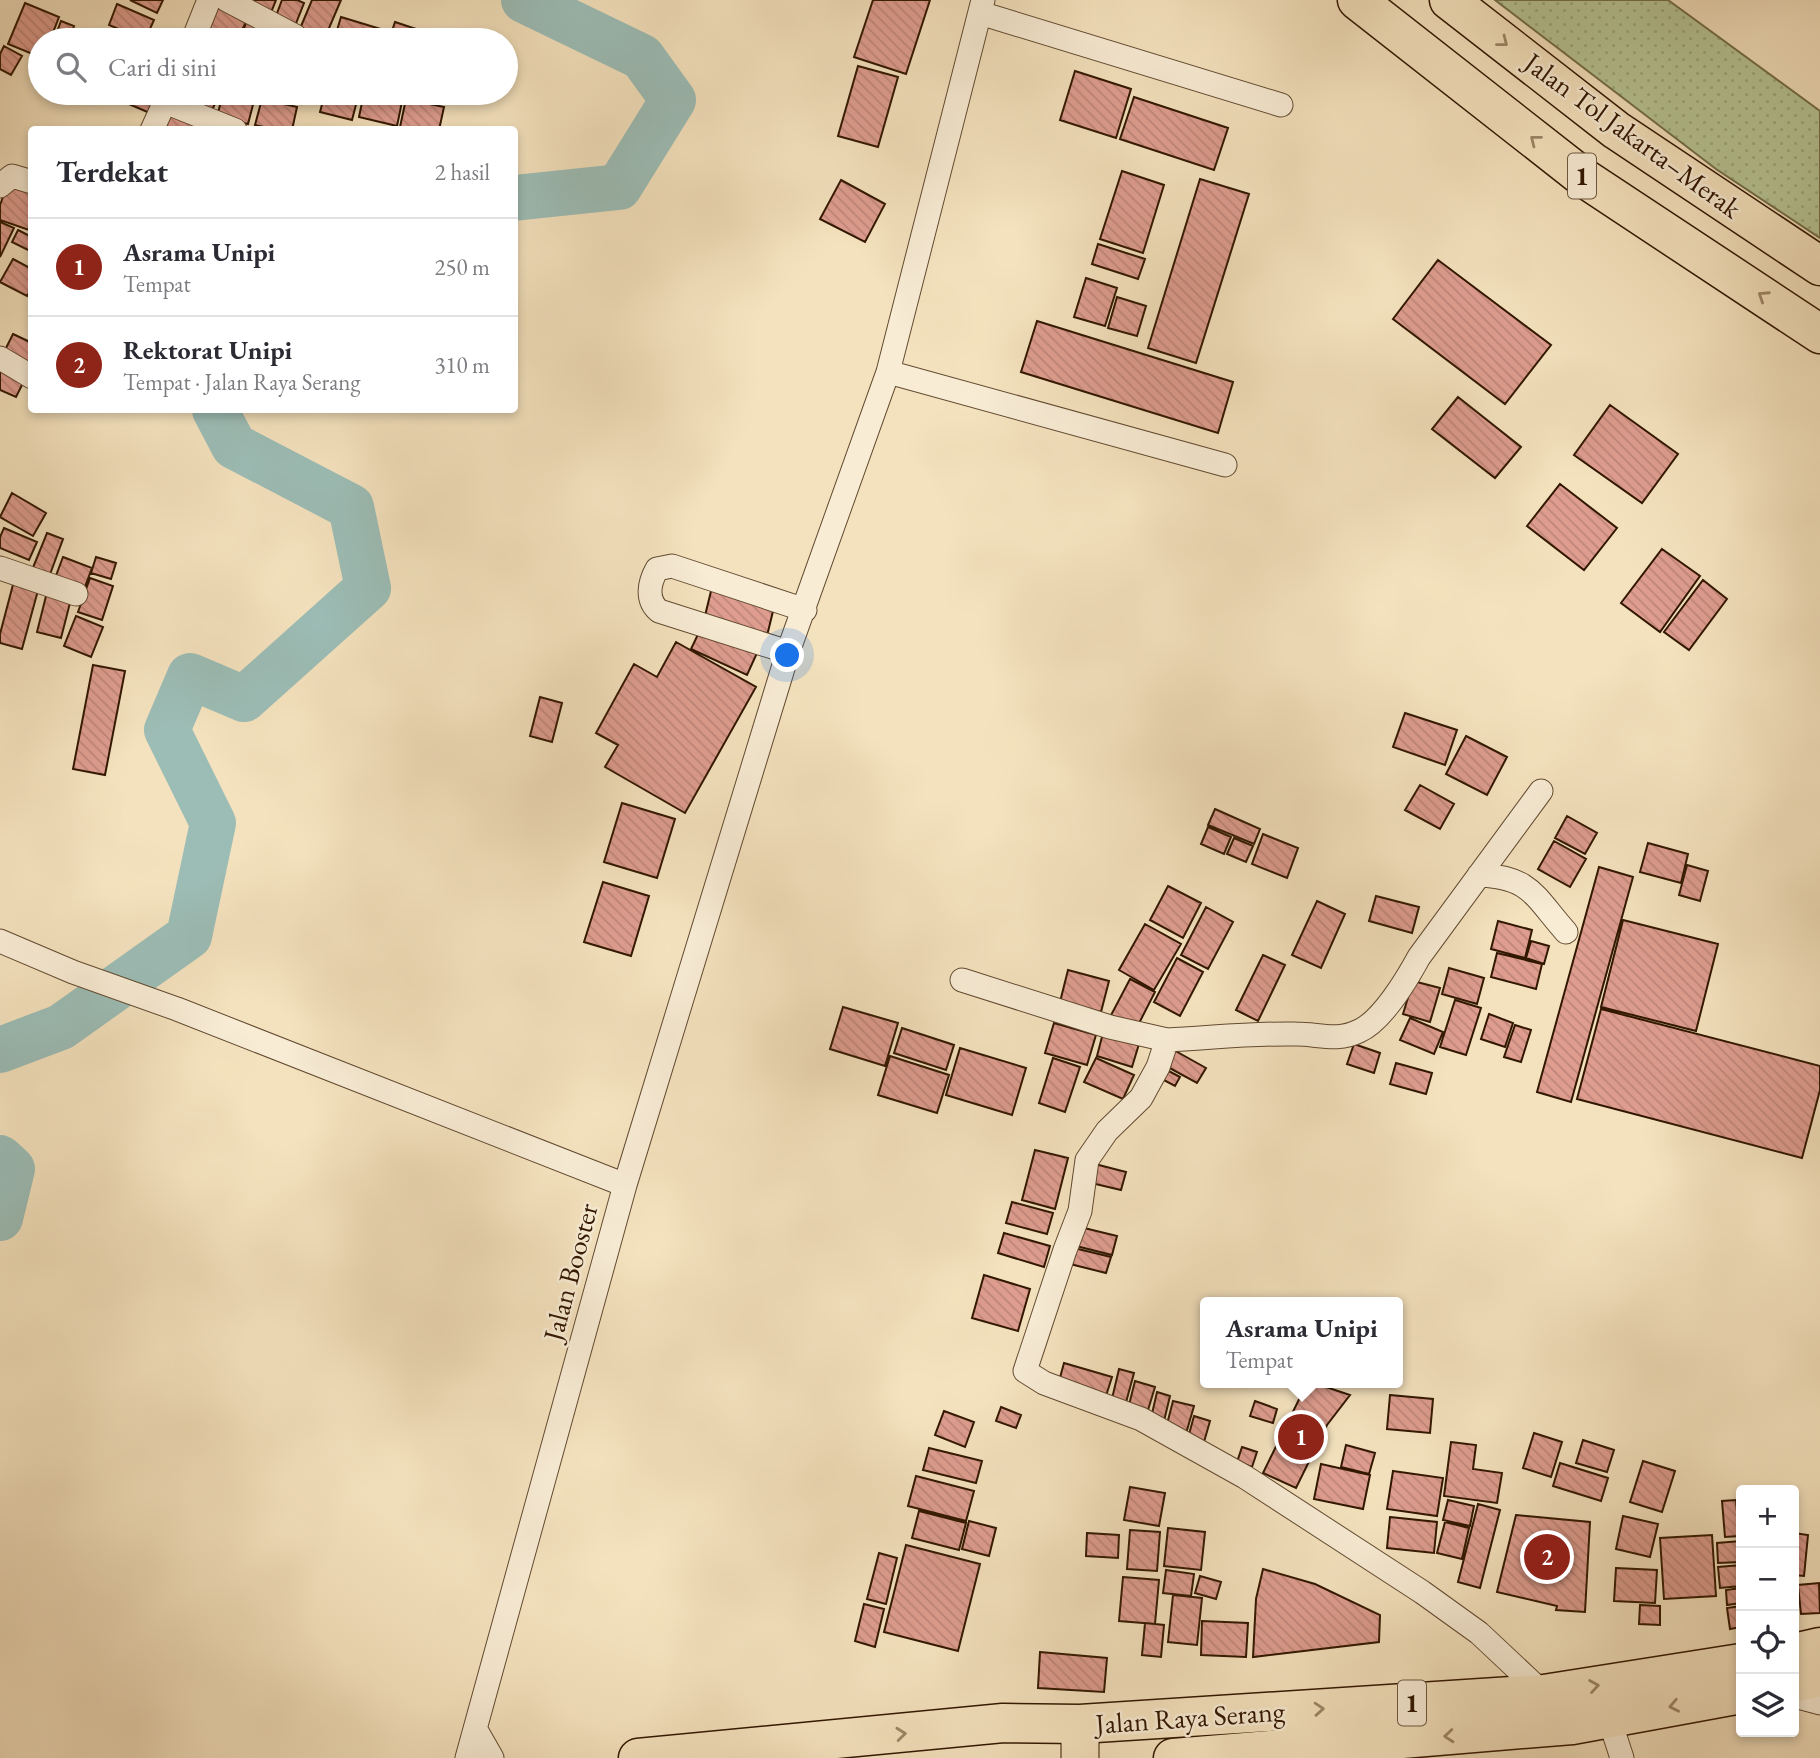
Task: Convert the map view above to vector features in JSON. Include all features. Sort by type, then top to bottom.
[{"type":"highway","name":"Jalan Tol Jakarta–Merak","points":[[1356,0],[1584,178],[1820,334]]},
{"type":"highway","name":"Jalan Tol Jakarta–Merak","points":[[1449,0],[1616,130],[1820,266]]},
{"type":"highway","points":[[1799,1652],[1820,1647]]},
{"type":"highway","name":"Jalan Raya Serang","points":[[638,1758],[1003,1723],[1080,1741],[1544,1695],[1736,1664]]},
{"type":"highway","points":[[1799,1682],[1820,1677]]},
{"type":"highway","name":"Jalan Raya Serang","points":[[1173,1758],[1572,1725],[1736,1695]]},
{"type":"street","points":[[198,28],[209,0]]},
{"type":"street","points":[[227,0],[280,28]]},
{"type":"street","points":[[625,1185],[788,652],[888,372],[981,6],[1281,105]]},
{"type":"street","points":[[154,126],[164,105]]},
{"type":"street","points":[[182,105],[226,126]]},
{"type":"street","points":[[0,186],[12,176],[28,181]]},
{"type":"street","points":[[0,358],[28,375]]},
{"type":"street","points":[[888,372],[1226,465]]},
{"type":"street","points":[[788,652],[659,611],[652,605],[650,590],[653,577],[657,569],[672,566],[805,610]]},
{"type":"street","points":[[0,568],[76,594]]},
{"type":"street","points":[[962,980],[1110,1027],[1167,1040],[1298,1034],[1335,1038],[1361,1031],[1372,1024],[1408,978],[1419,957],[1541,791]]},
{"type":"street","points":[[1479,875],[1507,877],[1523,884],[1566,932]]},
{"type":"street","name":"Jalan Booster","points":[[0,941],[73,972],[177,1009],[625,1185],[467,1758]]},
{"type":"street","points":[[1167,1040],[1141,1098],[1107,1131],[1087,1160],[1080,1212],[1025,1371],[1044,1383],[1141,1419],[1245,1477],[1432,1598],[1479,1633],[1544,1695]]},
{"type":"street","points":[[1799,1697],[1820,1703]]},
{"type":"street","points":[[1609,1718],[1622,1758]]},
{"type":"street","points":[[476,1730],[492,1758]]},
{"type":"green space","points":[[1495,0],[1668,0],[1820,111],[1820,238],[1716,169]]},
{"type":"building","points":[[130,0],[163,0],[157,13]]},
{"type":"building","points":[[255,0],[276,0],[270,15],[251,7]]},
{"type":"building","points":[[282,0],[304,3],[294,28],[273,24]]},
{"type":"building","points":[[312,0],[341,0],[329,28],[300,28]]},
{"type":"building","points":[[873,0],[930,0],[906,74],[854,57]]},
{"type":"building","points":[[25,3],[59,17],[55,28],[28,28],[28,52],[8,44]]},
{"type":"building","points":[[117,4],[154,20],[150,28],[116,28],[109,25]]},
{"type":"building","points":[[215,4],[247,20],[243,28],[208,28]]},
{"type":"building","points":[[341,17],[377,28],[338,28]]},
{"type":"building","points":[[61,21],[74,26],[73,28],[58,28]]},
{"type":"building","points":[[246,22],[267,28],[244,28]]},
{"type":"building","points":[[395,22],[413,28],[393,28]]},
{"type":"building","points":[[4,46],[22,56],[11,75],[0,69],[0,54]]},
{"type":"building","points":[[858,66],[898,77],[878,147],[838,136]]},
{"type":"building","points":[[1075,71],[1131,89],[1116,138],[1060,120]]},
{"type":"building","points":[[1134,97],[1228,128],[1214,170],[1120,139]]},
{"type":"building","points":[[131,105],[156,105],[152,114]]},
{"type":"building","points":[[191,105],[214,105],[209,117]]},
{"type":"building","points":[[220,105],[253,105],[248,124],[217,117]]},
{"type":"building","points":[[260,105],[297,107],[293,126],[255,125]]},
{"type":"building","points":[[322,105],[356,105],[352,120],[320,112]]},
{"type":"building","points":[[362,105],[401,105],[397,126],[359,117]]},
{"type":"building","points":[[405,105],[444,107],[440,126],[400,126]]},
{"type":"building","points":[[168,106],[206,123],[205,126],[160,126]]},
{"type":"building","points":[[1122,171],[1164,185],[1143,253],[1100,239]]},
{"type":"building","points":[[1200,179],[1249,194],[1196,363],[1148,348]]},
{"type":"building","points":[[841,180],[885,204],[865,242],[820,219]]},
{"type":"building","points":[[9,181],[28,188],[28,230],[0,220],[0,205]]},
{"type":"building","points":[[0,222],[14,228],[0,257]]},
{"type":"building","points":[[18,230],[28,235],[28,250],[12,242]]},
{"type":"building","points":[[1098,244],[1145,259],[1138,279],[1092,264]]},
{"type":"building","points":[[13,259],[28,267],[27,296],[0,282]]},
{"type":"building","points":[[1438,260],[1551,345],[1505,404],[1393,319]]},
{"type":"building","points":[[1086,278],[1117,288],[1105,326],[1074,317]]},
{"type":"building","points":[[1117,297],[1146,306],[1137,336],[1108,328]]},
{"type":"building","points":[[1037,321],[1233,382],[1218,433],[1021,372]]},
{"type":"building","points":[[13,334],[28,341],[28,368],[2,356]]},
{"type":"building","points":[[0,368],[25,379],[16,397],[0,390]]},
{"type":"building","points":[[1458,397],[1521,447],[1495,478],[1432,429]]},
{"type":"building","points":[[1610,405],[1678,454],[1642,503],[1574,455]]},
{"type":"building","points":[[1560,484],[1617,528],[1584,570],[1527,526]]},
{"type":"building","points":[[12,493],[46,513],[33,536],[0,517]]},
{"type":"building","points":[[4,528],[37,542],[29,560],[0,548],[0,537]]},
{"type":"building","points":[[47,533],[63,539],[49,577],[32,570]]},
{"type":"building","points":[[1662,549],[1700,576],[1660,632],[1621,603]]},
{"type":"building","points":[[63,557],[92,568],[83,592],[54,581]]},
{"type":"building","points":[[96,557],[116,563],[111,579],[91,573]]},
{"type":"building","points":[[15,577],[40,583],[22,649],[0,643]]},
{"type":"building","points":[[90,578],[113,586],[102,620],[78,612]]},
{"type":"building","points":[[1703,580],[1727,599],[1689,650],[1664,632]]},
{"type":"building","points":[[712,587],[775,603],[766,640],[703,624]]},
{"type":"building","points":[[48,588],[72,595],[61,638],[37,632]]},
{"type":"building","points":[[76,616],[103,627],[91,657],[64,646]]},
{"type":"building","points":[[701,628],[757,653],[747,675],[691,649]]},
{"type":"building","points":[[676,642],[756,687],[685,813],[605,767],[618,745],[596,733],[634,664],[657,677]]},
{"type":"building","points":[[93,665],[125,671],[105,775],[73,769]]},
{"type":"building","points":[[540,697],[562,703],[552,742],[530,736]]},
{"type":"building","points":[[1405,713],[1457,730],[1445,765],[1393,747]]},
{"type":"building","points":[[1466,736],[1507,757],[1487,795],[1446,774]]},
{"type":"building","points":[[1420,785],[1454,804],[1440,829],[1405,810]]},
{"type":"building","points":[[622,803],[675,819],[657,878],[604,862]]},
{"type":"building","points":[[1215,809],[1260,829],[1254,844],[1208,825]]},
{"type":"building","points":[[1567,816],[1597,833],[1585,854],[1555,838]]},
{"type":"building","points":[[1208,827],[1231,837],[1224,854],[1201,844]]},
{"type":"building","points":[[1263,834],[1298,848],[1287,878],[1252,864]]},
{"type":"building","points":[[1234,838],[1253,846],[1246,862],[1227,854]]},
{"type":"building","points":[[1554,841],[1586,859],[1570,887],[1538,869]]},
{"type":"building","points":[[1648,843],[1688,854],[1681,883],[1640,872]]},
{"type":"building","points":[[1687,865],[1708,871],[1700,901],[1679,895]]},
{"type":"building","points":[[1599,867],[1633,877],[1571,1102],[1537,1092]]},
{"type":"building","points":[[603,882],[649,896],[631,956],[584,942]]},
{"type":"building","points":[[1168,886],[1201,903],[1183,938],[1150,920]]},
{"type":"building","points":[[1376,896],[1419,907],[1412,933],[1369,921]]},
{"type":"building","points":[[1317,901],[1345,914],[1321,968],[1292,955]]},
{"type":"building","points":[[1206,907],[1233,922],[1208,969],[1181,955]]},
{"type":"building","points":[[1623,920],[1718,944],[1696,1031],[1601,1007]]},
{"type":"building","points":[[1498,921],[1532,930],[1525,958],[1491,949]]},
{"type":"building","points":[[1145,924],[1181,944],[1154,990],[1119,970]]},
{"type":"building","points":[[1531,941],[1549,946],[1544,964],[1526,958]]},
{"type":"building","points":[[1497,953],[1542,964],[1536,989],[1491,977]]},
{"type":"building","points":[[1263,955],[1285,965],[1258,1021],[1236,1010]]},
{"type":"building","points":[[1177,958],[1203,972],[1180,1016],[1154,1002]]},
{"type":"building","points":[[1449,968],[1484,978],[1477,1004],[1442,994]]},
{"type":"building","points":[[1068,970],[1109,981],[1101,1012],[1060,1002]]},
{"type":"building","points":[[1130,979],[1155,992],[1134,1033],[1109,1019]]},
{"type":"building","points":[[1413,981],[1440,988],[1430,1022],[1403,1014]]},
{"type":"building","points":[[1455,1000],[1481,1008],[1466,1055],[1440,1047]]},
{"type":"building","points":[[843,1007],[898,1023],[885,1066],[830,1049]]},
{"type":"building","points":[[1601,1009],[1820,1066],[1820,1090],[1802,1158],[1577,1099]]},
{"type":"building","points":[[1489,1014],[1513,1023],[1505,1047],[1481,1039]]},
{"type":"building","points":[[1410,1018],[1443,1032],[1434,1054],[1400,1040]]},
{"type":"building","points":[[1054,1023],[1096,1035],[1087,1065],[1045,1053]]},
{"type":"building","points":[[1515,1025],[1531,1030],[1521,1062],[1504,1057]]},
{"type":"building","points":[[902,1028],[954,1045],[946,1070],[894,1053]]},
{"type":"building","points":[[1103,1033],[1139,1044],[1132,1067],[1097,1056]]},
{"type":"building","points":[[1354,1044],[1380,1053],[1374,1073],[1347,1064]]},
{"type":"building","points":[[960,1048],[1026,1068],[1012,1115],[946,1095]]},
{"type":"building","points":[[1172,1049],[1206,1068],[1197,1083],[1164,1065]]},
{"type":"building","points":[[890,1056],[949,1075],[937,1113],[878,1095]]},
{"type":"building","points":[[1053,1058],[1080,1067],[1065,1112],[1039,1103]]},
{"type":"building","points":[[1096,1058],[1134,1075],[1123,1099],[1084,1082]]},
{"type":"building","points":[[1396,1063],[1432,1073],[1426,1094],[1390,1084]]},
{"type":"building","points":[[1163,1068],[1180,1077],[1175,1086],[1158,1077]]},
{"type":"building","points":[[1035,1150],[1068,1158],[1055,1209],[1022,1200]]},
{"type":"building","points":[[1091,1163],[1126,1172],[1121,1190],[1087,1182]]},
{"type":"building","points":[[1012,1202],[1053,1213],[1047,1234],[1006,1223]]},
{"type":"building","points":[[1080,1227],[1117,1236],[1112,1255],[1076,1246]]},
{"type":"building","points":[[1004,1233],[1050,1246],[1044,1267],[998,1253]]},
{"type":"building","points":[[1074,1248],[1111,1257],[1106,1273],[1070,1264]]},
{"type":"building","points":[[984,1275],[1030,1289],[1018,1331],[972,1318]]},
{"type":"building","points":[[1064,1363],[1112,1377],[1105,1399],[1058,1385]]},
{"type":"building","points":[[1119,1369],[1134,1373],[1125,1406],[1111,1403]]},
{"type":"building","points":[[1135,1381],[1155,1387],[1148,1410],[1129,1405]]},
{"type":"building","points":[[1305,1388],[1329,1388],[1350,1395],[1327,1425],[1296,1488],[1263,1473]]},
{"type":"building","points":[[1157,1392],[1170,1396],[1164,1421],[1151,1418]]},
{"type":"building","points":[[1390,1395],[1433,1399],[1430,1433],[1387,1429]]},
{"type":"building","points":[[1173,1401],[1194,1406],[1185,1437],[1165,1432]]},
{"type":"building","points":[[1255,1401],[1277,1409],[1273,1423],[1250,1416]]},
{"type":"building","points":[[1001,1407],[1021,1415],[1016,1428],[996,1421]]},
{"type":"building","points":[[944,1411],[974,1422],[965,1447],[935,1435]]},
{"type":"building","points":[[1194,1416],[1210,1421],[1204,1442],[1188,1438]]},
{"type":"building","points":[[1534,1433],[1562,1442],[1551,1477],[1523,1468]]},
{"type":"building","points":[[1583,1440],[1614,1450],[1607,1472],[1576,1463]]},
{"type":"building","points":[[1451,1442],[1476,1445],[1473,1469],[1502,1473],[1497,1503],[1444,1496]]},
{"type":"building","points":[[1346,1445],[1375,1453],[1369,1474],[1341,1467]]},
{"type":"building","points":[[1242,1447],[1257,1452],[1252,1467],[1237,1462]]},
{"type":"building","points":[[929,1448],[982,1461],[976,1483],[923,1470]]},
{"type":"building","points":[[1643,1461],[1675,1471],[1662,1512],[1630,1502]]},
{"type":"building","points":[[1560,1463],[1608,1478],[1601,1501],[1553,1486]]},
{"type":"building","points":[[1321,1464],[1370,1475],[1363,1509],[1314,1499]]},
{"type":"building","points":[[1393,1471],[1443,1478],[1437,1516],[1387,1509]]},
{"type":"building","points":[[916,1476],[974,1491],[966,1521],[908,1506]]},
{"type":"building","points":[[1130,1487],[1165,1493],[1159,1526],[1124,1520]]},
{"type":"building","points":[[1448,1500],[1474,1506],[1470,1526],[1443,1520]]},
{"type":"building","points":[[1736,1500],[1736,1536],[1725,1537],[1722,1501]]},
{"type":"building","points":[[1478,1504],[1500,1510],[1480,1588],[1458,1582]]},
{"type":"building","points":[[919,1511],[966,1523],[959,1550],[912,1538]]},
{"type":"building","points":[[1516,1515],[1590,1522],[1585,1612],[1556,1610],[1557,1606],[1497,1592]]},
{"type":"building","points":[[1623,1516],[1658,1524],[1650,1557],[1616,1549]]},
{"type":"building","points":[[1390,1517],[1437,1522],[1434,1553],[1387,1548]]},
{"type":"building","points":[[969,1521],[996,1528],[989,1556],[962,1549]]},
{"type":"building","points":[[1445,1522],[1469,1528],[1462,1559],[1437,1553]]},
{"type":"building","points":[[1168,1528],[1205,1532],[1201,1570],[1164,1566]]},
{"type":"building","points":[[1130,1530],[1160,1532],[1157,1571],[1127,1569]]},
{"type":"building","points":[[1087,1533],[1119,1535],[1118,1558],[1086,1556]]},
{"type":"building","points":[[1799,1534],[1808,1535],[1804,1576],[1799,1576]]},
{"type":"building","points":[[1712,1535],[1716,1596],[1664,1599],[1660,1538]]},
{"type":"building","points":[[1736,1541],[1736,1562],[1718,1563],[1717,1543]]},
{"type":"building","points":[[906,1545],[980,1564],[958,1651],[884,1632]]},
{"type":"building","points":[[879,1553],[897,1558],[886,1604],[867,1599]]},
{"type":"building","points":[[1736,1565],[1736,1586],[1720,1588],[1718,1567]]},
{"type":"building","points":[[1616,1568],[1657,1570],[1655,1603],[1614,1601]]},
{"type":"building","points":[[1263,1569],[1315,1584],[1380,1615],[1379,1642],[1253,1657],[1256,1599]]},
{"type":"building","points":[[1166,1570],[1194,1574],[1191,1596],[1163,1593]]},
{"type":"building","points":[[1200,1576],[1221,1582],[1216,1599],[1195,1593]]},
{"type":"building","points":[[1123,1577],[1159,1580],[1155,1624],[1119,1621]]},
{"type":"building","points":[[1819,1583],[1820,1613],[1801,1614],[1799,1585]]},
{"type":"building","points":[[1736,1589],[1736,1604],[1727,1605],[1726,1590]]},
{"type":"building","points":[[1173,1595],[1202,1598],[1197,1645],[1168,1642]]},
{"type":"building","points":[[864,1604],[884,1609],[875,1647],[855,1641]]},
{"type":"building","points":[[1640,1605],[1660,1606],[1660,1625],[1639,1624]]},
{"type":"building","points":[[1736,1607],[1736,1628],[1730,1629],[1727,1608]]},
{"type":"building","points":[[1202,1621],[1248,1623],[1246,1657],[1201,1655]]},
{"type":"building","points":[[1145,1623],[1164,1625],[1161,1657],[1142,1655]]},
{"type":"building","points":[[1040,1652],[1107,1658],[1104,1692],[1038,1688]]},
{"type":"waterway","points":[[518,198],[619,187],[673,100],[642,57],[524,0]]},
{"type":"waterway","points":[[0,1050],[61,1027],[189,936],[213,823],[167,730],[190,676],[244,699],[368,588],[351,507],[234,446],[217,413]]},
{"type":"waterway","points":[[0,1158],[12,1169],[0,1218]]},
{"type":"place","name":"Asrama Unipi","points":[[1301,1437]]},
{"type":"place","name":"Rektorat Unipi","points":[[1547,1557]]}]
